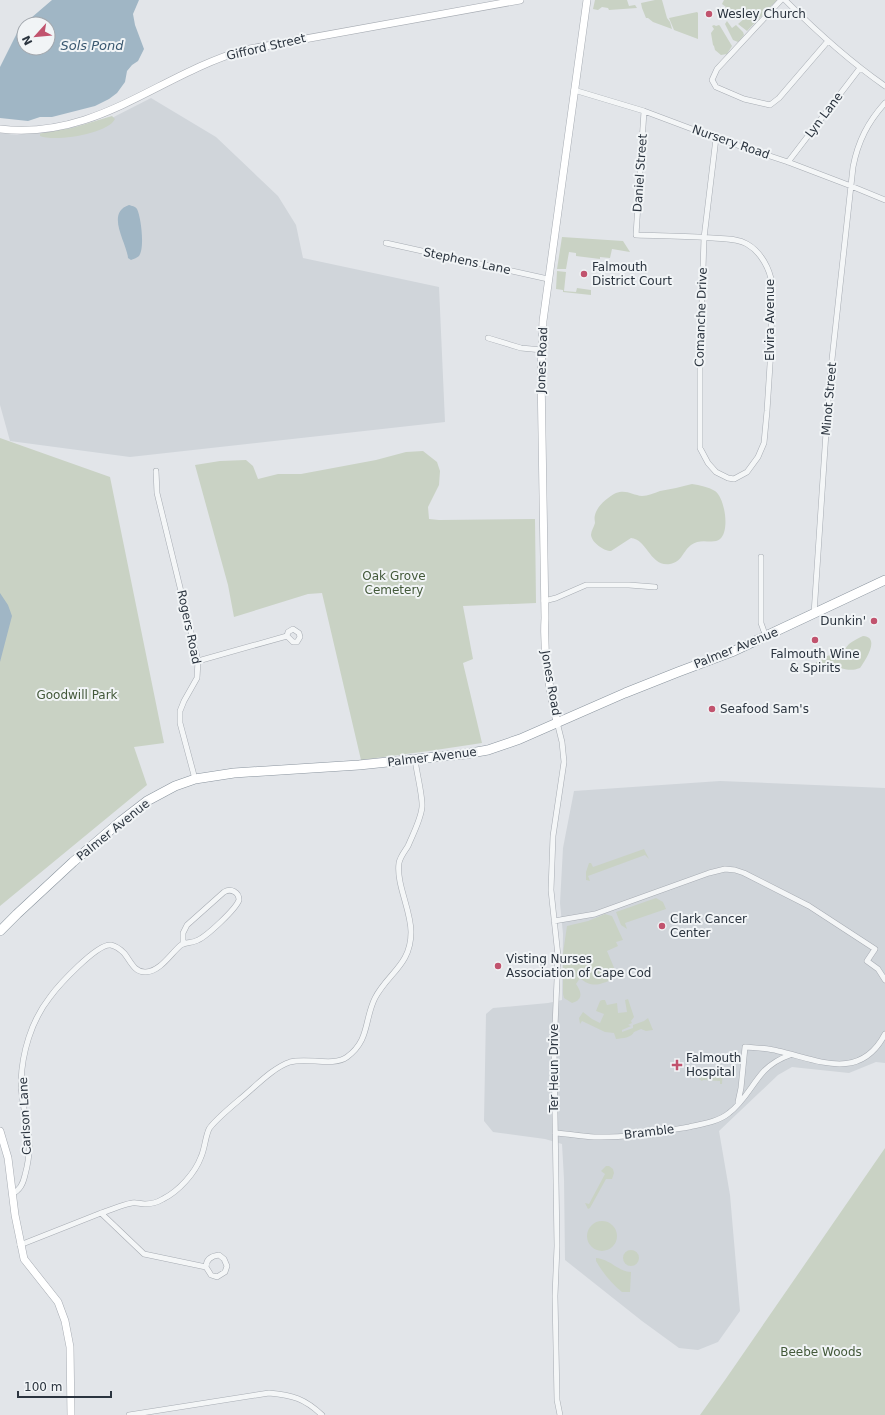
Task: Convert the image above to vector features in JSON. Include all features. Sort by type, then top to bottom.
[{"type":"highway","name":"Palmer Avenue","points":[[0,932],[17,914],[73,862],[132,811],[164,791],[195,779],[234,773],[303,769],[415,759],[488,750],[524,738],[625,692],[724,656],[885,580]]},
{"type":"main road","name":"Gifford Street","points":[[0,129],[45,129],[88,119],[121,107],[192,70],[244,50],[520,0]]},
{"type":"main road","name":"Jones Road","points":[[557,722],[546,667],[544,641],[541,447],[543,321],[587,0]]},
{"type":"main road","points":[[0,1131],[8,1158],[20,1245],[24,1259],[58,1302],[65,1321],[70,1347],[72,1415]]},
{"type":"street","points":[[781,0],[717,69],[712,80],[716,87],[744,99],[770,105],[828,41]]},
{"type":"street","points":[[785,0],[828,41],[860,68],[885,86]]},
{"type":"street","name":"Lyn Lane","points":[[788,162],[860,68]]},
{"type":"street","name":"Nursery Road","points":[[574,90],[644,111],[716,138],[788,162],[885,200]]},
{"type":"street","name":"Minot Street","points":[[814,614],[829,387],[854,162],[861,138],[872,119],[885,103]]},
{"type":"street","name":"Daniel Street","points":[[636,235],[644,111]]},
{"type":"street","name":"Comanche Drive","points":[[716,138],[704,238],[700,361],[700,448],[708,463],[716,472],[728,478],[734,479]]},
{"type":"street","name":"Elvira Avenue","points":[[636,235],[704,238],[742,242],[752,247],[762,258],[769,271],[772,284],[769,388],[764,443],[758,457],[747,472],[734,479]]},
{"type":"street","name":"Stephens Lane","points":[[386,243],[548,279]]},
{"type":"street","points":[[488,338],[521,348],[542,350]]},
{"type":"street","name":"Rogers Road","points":[[156,471],[157,493],[198,661],[197,678],[180,711],[180,723],[195,779]]},
{"type":"street","points":[[761,557],[761,623],[766,637]]},
{"type":"street","points":[[544,601],[556,598],[586,585],[628,585],[655,588]]},
{"type":"street","points":[[198,661],[288,636]]},
{"type":"street","name":"Ter Heun Drive","points":[[557,722],[562,742],[564,762],[552,852],[551,890],[558,956],[554,1050],[557,1246],[555,1296],[557,1400],[560,1415]]},
{"type":"street","points":[[20,1245],[102,1213],[134,1203],[146,1204],[163,1200],[176,1191],[192,1172],[201,1157],[210,1128],[232,1106],[275,1070],[292,1062],[304,1060],[336,1062],[345,1059],[360,1044],[368,1024],[375,998],[406,957],[410,943],[410,922],[400,881],[399,863],[419,819],[422,805],[415,759]]},
{"type":"street","points":[[554,922],[595,914],[694,878],[725,869],[735,870],[809,906],[875,949],[867,961],[878,969],[885,980]]},
{"type":"street","name":"Carlson Lane","points":[[12,1194],[18,1191],[21,1187],[27,1166],[29,1150],[29,1138],[22,1092],[25,1051],[31,1030],[49,998],[85,961],[100,948],[106,946],[111,945],[116,948],[124,954],[132,966],[140,971],[146,972],[160,966],[183,944],[197,941],[214,928],[236,907],[239,900],[237,894],[233,891],[224,892],[187,925],[182,933],[183,944]]},
{"type":"street","points":[[737,1104],[741,1088],[745,1047],[773,1050],[826,1063],[844,1065],[861,1059],[871,1052],[885,1034]]},
{"type":"street","name":"Bramble","points":[[555,1133],[599,1137],[643,1134],[662,1132],[715,1120],[728,1114],[751,1090],[764,1071],[783,1057],[790,1054]]},
{"type":"street","points":[[102,1213],[144,1254],[206,1267],[211,1275],[217,1277],[225,1272],[227,1266],[224,1259],[218,1255],[208,1259],[206,1267]]},
{"type":"street","points":[[129,1415],[269,1393],[286,1394],[300,1399],[322,1415]]},
{"type":"shaded area","points":[[151,98],[216,137],[278,196],[296,225],[303,258],[439,287],[445,422],[130,457],[10,441],[0,405],[0,133],[17,135],[102,123]]},
{"type":"shaded area","name":"Falmouth Hospital","points":[[720,781],[885,788],[885,1063],[876,1062],[849,1073],[792,1067],[778,1075],[719,1131],[730,1195],[740,1311],[718,1342],[698,1350],[679,1348],[642,1321],[565,1260],[562,1144],[545,1139],[493,1132],[484,1121],[486,1014],[493,1008],[548,1003],[562,1000],[563,934],[560,903],[563,848],[574,791]]},
{"type":"green space","points":[[595,0],[627,0],[629,6],[635,5],[637,8],[609,10],[608,8],[602,7],[598,10],[593,9]]},
{"type":"green space","points":[[662,0],[672,29],[646,18],[641,3]]},
{"type":"green space","points":[[724,0],[777,0],[747,31],[738,24],[745,18],[740,12],[734,17],[730,13],[724,18],[720,14],[726,7],[722,4]]},
{"type":"green space","points":[[697,12],[698,39],[674,30],[669,18]]},
{"type":"green space","points":[[727,21],[732,28],[736,25],[743,32],[744,35],[738,42],[733,40],[725,24]]},
{"type":"green space","points":[[712,26],[720,26],[732,46],[727,54],[721,55],[715,50],[711,33],[714,29]]},
{"type":"green space","points":[[112,116],[115,119],[110,124],[92,133],[57,138],[40,136],[42,133],[72,128]]},
{"type":"green space","points":[[562,237],[623,241],[630,252],[612,249],[610,258],[600,257],[600,259],[576,256],[576,253],[569,252],[566,269],[557,269]]},
{"type":"green space","points":[[557,271],[566,272],[564,291],[576,292],[577,288],[591,290],[591,295],[563,292],[563,290],[556,289]]},
{"type":"green space","name":"Goodwill Park","points":[[0,438],[110,477],[164,743],[134,747],[147,785],[0,906]]},
{"type":"green space","name":"Oak Grove Cemetery","points":[[423,451],[437,462],[440,471],[439,485],[428,507],[429,519],[535,519],[536,603],[463,606],[473,659],[463,663],[482,743],[361,760],[322,593],[308,594],[234,617],[228,585],[195,465],[220,461],[246,460],[253,466],[258,479],[278,474],[301,474],[376,460],[406,452]]},
{"type":"green space","points":[[692,484],[710,488],[715,491],[721,500],[724,507],[725,529],[723,535],[717,541],[703,541],[695,543],[688,547],[680,559],[674,563],[663,564],[653,557],[641,543],[631,538],[611,551],[605,550],[599,546],[592,538],[591,534],[598,508],[603,502],[616,493],[626,492],[644,496]]},
{"type":"green space","points":[[863,636],[868,637],[871,640],[871,645],[868,655],[860,668],[852,670],[835,667],[820,670],[813,669],[814,665],[821,659],[843,651],[849,644]]},
{"type":"green space","points":[[644,849],[649,859],[645,855],[588,876],[590,881],[586,880],[586,872],[589,863],[591,863],[593,867]]},
{"type":"green space","points":[[656,898],[663,902],[666,909],[625,923],[627,929],[621,925],[616,912]]},
{"type":"green space","points":[[605,914],[612,916],[623,940],[616,942],[618,946],[607,951],[618,977],[594,985],[585,982],[580,978],[576,984],[580,993],[580,998],[576,1002],[572,1003],[564,998],[563,994],[563,953],[567,926],[588,921]]},
{"type":"green space","points":[[628,999],[634,1017],[631,1021],[632,1023],[628,1025],[631,1026],[622,1030],[622,1032],[633,1028],[633,1025],[648,1018],[653,1030],[646,1031],[641,1029],[634,1032],[629,1037],[616,1039],[614,1033],[605,1032],[582,1021],[580,1024],[579,1018],[583,1012],[600,1023],[604,1014],[596,1011],[600,1001],[605,1000],[607,1005],[617,1003],[618,1013],[627,1012],[625,1000]]},
{"type":"green space","points":[[700,1068],[723,1071],[722,1084],[720,1084],[720,1081],[702,1081],[699,1079]]},
{"type":"green space","name":"Beebe Woods","points":[[885,1148],[885,1415],[700,1415],[725,1380]]},
{"type":"green space","points":[[606,1166],[613,1169],[614,1173],[612,1179],[606,1179],[590,1208],[588,1209],[585,1203],[589,1204],[605,1174],[601,1171]]},
{"type":"green space","points":[[602,1221],[613,1225],[617,1236],[613,1247],[602,1251],[591,1247],[587,1236],[591,1225]]},
{"type":"green space","points":[[631,1250],[638,1255],[639,1258],[634,1265],[631,1266],[624,1261],[623,1258],[628,1251]]},
{"type":"green space","points":[[596,1258],[606,1261],[622,1270],[631,1272],[630,1292],[622,1292],[614,1285],[601,1270]]},
{"type":"water","name":"Sols Pond","points":[[52,0],[139,0],[133,14],[135,25],[144,49],[138,61],[127,71],[125,82],[117,93],[95,106],[52,117],[40,117],[28,121],[0,118],[0,67],[16,35],[16,56],[56,56],[56,16],[33,16]]},
{"type":"water","points":[[129,205],[137,209],[141,225],[142,240],[141,252],[139,256],[131,260],[128,258],[118,221],[122,209]]},
{"type":"water","points":[[0,593],[8,605],[12,616],[0,662]]},
{"type":"place","name":"Wesley Church","points":[[709,14]]},
{"type":"place","name":"Falmouth District Court","points":[[584,274]]},
{"type":"place","name":"Dunkin'","points":[[874,621]]},
{"type":"place","name":"Falmouth Wine & Spirits","points":[[815,640]]},
{"type":"place","name":"Seafood Sam's","points":[[712,709]]},
{"type":"place","name":"Clark Cancer Center","points":[[662,926]]},
{"type":"place","name":"Visting Nurses Association of Cape Cod","points":[[498,966]]},
{"type":"place","name":"Falmouth Hospital","points":[[677,1065]]}]
